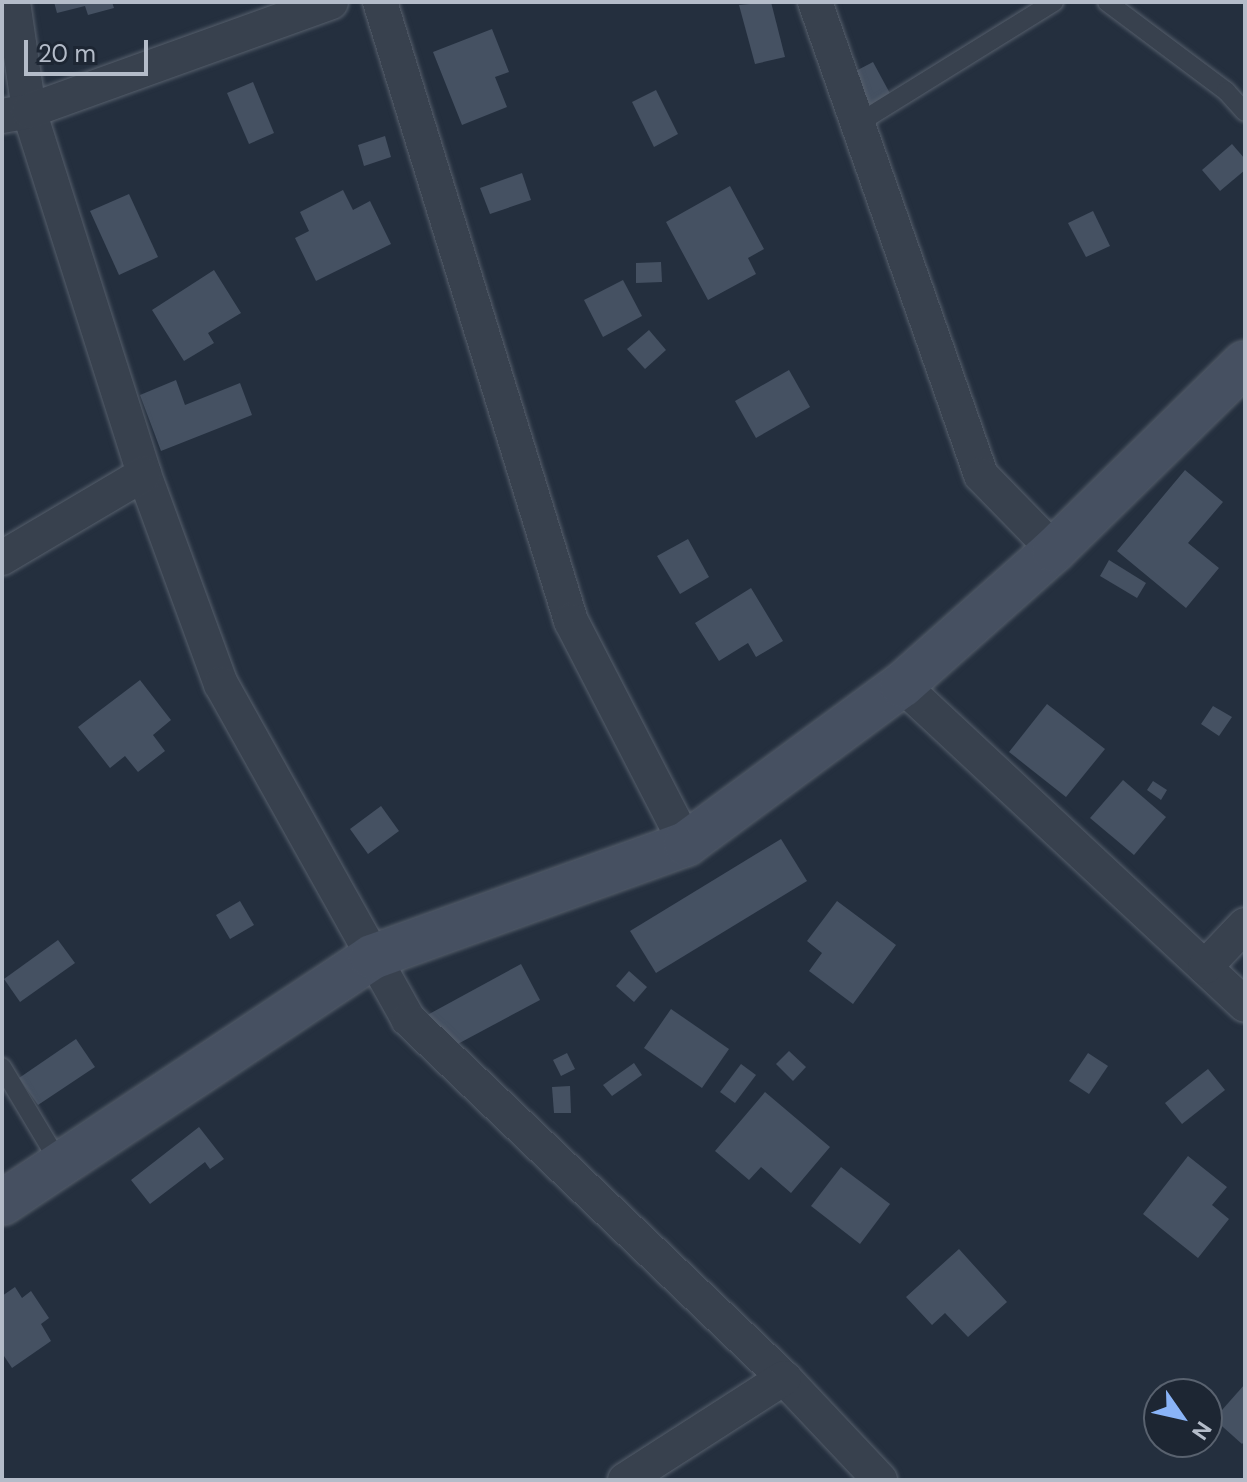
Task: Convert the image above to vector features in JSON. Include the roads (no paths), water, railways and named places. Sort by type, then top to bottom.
[{"type":"street","points":[[13,2],[16,113],[221,684],[408,1019],[784,1378],[880,1480]]},
{"type":"street","points":[[16,113],[331,2]]},
{"type":"street","points":[[380,2],[571,621],[686,844]]},
{"type":"street","points":[[815,2],[981,475],[1054,550]]},
{"type":"street","points":[[2,1203],[372,957],[686,844],[902,685],[1054,550],[1245,363]]},
{"type":"street","points":[[2,558],[144,474]]},
{"type":"street","points":[[902,685],[1245,1005]]},
{"type":"street","points":[[1205,967],[1245,925]]},
{"type":"street","points":[[625,1480],[784,1378]]},
{"type":"lane","points":[[857,124],[1054,2]]},
{"type":"lane","points":[[1107,2],[1226,91],[1245,112]]},
{"type":"lane","points":[[2,1067],[60,1164]]}]
